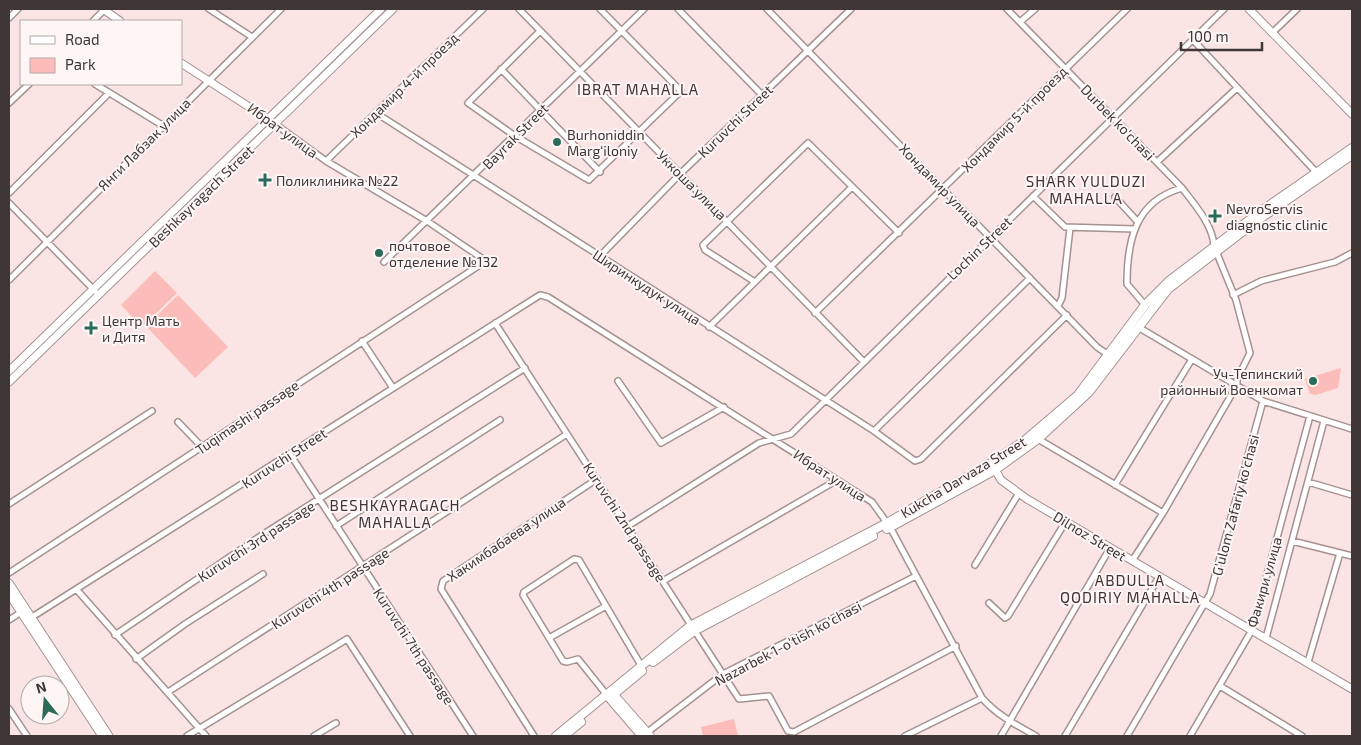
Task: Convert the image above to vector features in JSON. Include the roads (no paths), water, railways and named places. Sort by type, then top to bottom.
[{"type":"main road","points":[[104,9],[119,20]]},
{"type":"main road","name":"Beshkayragach Street","points":[[9,382],[268,119],[381,9]]},
{"type":"main road","name":"Beshkayragach Street","points":[[9,371],[275,124],[393,9]]},
{"type":"main road","points":[[1249,9],[1352,114]]},
{"type":"main road","name":"Ибрат улица","points":[[182,64],[275,124]]},
{"type":"main road","name":"Kukcha Darvaza Street","points":[[564,736],[642,667],[692,628],[889,525],[1038,439],[1083,399],[1145,305],[1169,281],[1352,148]]},
{"type":"main road","name":"Kukcha Darvaza Street","points":[[1317,174],[1352,155]]},
{"type":"main road","name":"Kukcha Darvaza Street","points":[[993,466],[1067,405],[1111,357],[1168,289],[1215,248]]},
{"type":"main road","name":"Dilnoz Street","points":[[993,466],[1001,480],[1019,493],[1352,689]]},
{"type":"main road","points":[[9,583],[23,611]]},
{"type":"main road","points":[[9,594],[29,619],[109,736]]},
{"type":"main road","points":[[29,619],[102,736]]},
{"type":"main road","points":[[610,695],[645,735]]},
{"type":"main road","name":"Kukcha Darvaza Street","points":[[556,736],[610,695]]},
{"type":"street","points":[[9,18],[18,9]]},
{"type":"street","points":[[94,20],[104,9]]},
{"type":"street","points":[[209,9],[252,37]]},
{"type":"street","name":"Янги Лабзак улица","points":[[9,280],[162,125],[281,9]]},
{"type":"street","name":"Хондамир 4-й проезд","points":[[326,161],[483,9]]},
{"type":"street","name":"Уккоша улица","points":[[519,9],[864,362]]},
{"type":"street","points":[[540,31],[468,103],[515,136],[587,180],[600,172],[680,91],[600,9]]},
{"type":"street","name":"Bayrak Street","points":[[384,262],[474,177],[644,9]]},
{"type":"street","points":[[678,9],[762,94]]},
{"type":"street","name":"Хондамир улица","points":[[767,9],[1030,278],[1111,357]]},
{"type":"street","name":"Kuruvchi Street","points":[[600,256],[680,174],[851,9]]},
{"type":"street","name":"Durbek ko'chasi","points":[[1007,9],[1114,116],[1182,188],[1201,214],[1213,237],[1215,248],[1233,294],[1251,350],[1250,357],[1237,379],[1237,385],[1163,513],[1132,561]]},
{"type":"street","points":[[1020,22],[1035,9]]},
{"type":"street","name":"Хондамир 5-й проезд","points":[[815,313],[1127,9]]},
{"type":"street","name":"Lochin Street","points":[[628,526],[759,443],[791,434],[1224,9]]},
{"type":"street","points":[[1272,33],[1297,9]]},
{"type":"street","points":[[1193,40],[1317,174]]},
{"type":"street","points":[[501,69],[600,172]]},
{"type":"street","points":[[9,103],[28,85]]},
{"type":"street","points":[[97,85],[162,125]]},
{"type":"street","points":[[1157,162],[1236,88]]},
{"type":"street","points":[[9,193],[109,93]]},
{"type":"street","name":"Ширинкудук улица","points":[[376,113],[918,461],[1067,315]]},
{"type":"street","name":"Ибрат улица","points":[[275,124],[326,161],[427,221],[486,261]]},
{"type":"street","points":[[755,282],[703,248],[704,242],[808,143],[899,233]]},
{"type":"street","points":[[709,327],[852,188]]},
{"type":"street","points":[[1145,305],[1127,284],[1130,246],[1137,221],[1158,199],[1182,188]]},
{"type":"street","points":[[1033,196],[1060,224],[1070,228],[1135,229]]},
{"type":"street","points":[[1115,197],[1137,221]]},
{"type":"street","points":[[9,203],[96,292]]},
{"type":"street","points":[[1058,306],[1062,298],[1070,228]]},
{"type":"street","points":[[1233,294],[1261,281],[1334,262],[1352,254]]},
{"type":"street","name":"Tuqimashi passage","points":[[9,573],[486,261]]},
{"type":"street","points":[[874,431],[1030,278]]},
{"type":"street","name":"Ибрат улица","points":[[540,295],[548,297],[872,502],[889,525],[956,646],[982,698],[992,709],[1010,722],[1036,736]]},
{"type":"street","name":"Kuruvchi Street","points":[[29,619],[540,295]]},
{"type":"street","name":"Kuruvchi 2nd passage","points":[[496,323],[739,699],[765,696],[772,699],[788,731],[794,732],[956,646]]},
{"type":"street","points":[[1137,327],[1263,401],[1352,429]]},
{"type":"street","points":[[362,341],[393,388]]},
{"type":"street","points":[[1116,485],[1192,359]]},
{"type":"street","name":"Kuruvchi 3rd passage","points":[[115,635],[262,535],[320,500],[525,368]]},
{"type":"street","points":[[618,382],[661,443],[724,407]]},
{"type":"street","name":"G'ulom Zafariy ko'chasi","points":[[1127,736],[1210,594],[1263,401]]},
{"type":"street","points":[[9,504],[152,412]]},
{"type":"street","name":"Факири улица","points":[[1190,736],[1252,630],[1310,416]]},
{"type":"street","points":[[336,526],[500,420]]},
{"type":"street","name":"Факири улица","points":[[1266,638],[1324,421]]},
{"type":"street","points":[[178,422],[202,447]]},
{"type":"street","name":"Kuruvchi 4th passage","points":[[168,692],[568,434]]},
{"type":"street","points":[[1038,439],[1163,513]]},
{"type":"street","name":"Kuruvchi 7th passage","points":[[290,454],[473,736]]},
{"type":"street","name":"Хакимбабаева улица","points":[[534,736],[441,589],[440,584],[597,478]]},
{"type":"street","points":[[663,581],[837,480]]},
{"type":"street","points":[[1308,482],[1352,495]]},
{"type":"street","points":[[975,565],[1019,493]]},
{"type":"street","points":[[989,603],[1005,618],[1008,616],[1066,521]]},
{"type":"street","points":[[1292,541],[1352,556]]},
{"type":"street","points":[[1001,736],[1110,548]]},
{"type":"street","points":[[1308,662],[1340,553]]},
{"type":"street","points":[[610,695],[578,659],[565,662],[523,594],[574,559],[579,560],[642,667]]},
{"type":"street","points":[[136,659],[185,624],[263,574]]},
{"type":"street","name":"Nazarbek 1-o'tish ko'chasi","points":[[645,735],[723,674],[916,576]]},
{"type":"street","points":[[1065,736],[1159,577]]},
{"type":"street","points":[[77,590],[206,736]]},
{"type":"street","points":[[549,638],[606,606]]},
{"type":"street","points":[[9,620],[23,611]]},
{"type":"street","points":[[187,736],[348,639],[410,736]]},
{"type":"street","points":[[1220,686],[1302,736]]},
{"type":"street","points":[[905,736],[982,698]]},
{"type":"street","points":[[9,708],[27,736]]},
{"type":"street","points":[[319,735],[336,723]]},
{"type":"place","name":"Burhoniddin Marg‘iloniy","points":[[557,142]]},
{"type":"place","name":"Поликлиника №22","points":[[265,180]]},
{"type":"place","name":"NevroServis diagnostic clinic","points":[[1215,216]]},
{"type":"place","name":"почтовое отделение №132","points":[[379,253]]},
{"type":"place","name":"Центр Мать и Дитя","points":[[91,328]]},
{"type":"place","name":"Уч-Тепинский районный Военкомат","points":[[1313,381]]},
{"type":"district","name":"IBRAT MAHALLA","points":[[638,89]]},
{"type":"district","name":"SHARK YULDUZI MAHALLA","points":[[1086,190]]},
{"type":"district","name":"BESHKAYRAGACH MAHALLA","points":[[395,514]]},
{"type":"district","name":"ABDULLA QODIRIY MAHALLA","points":[[1130,588]]}]
